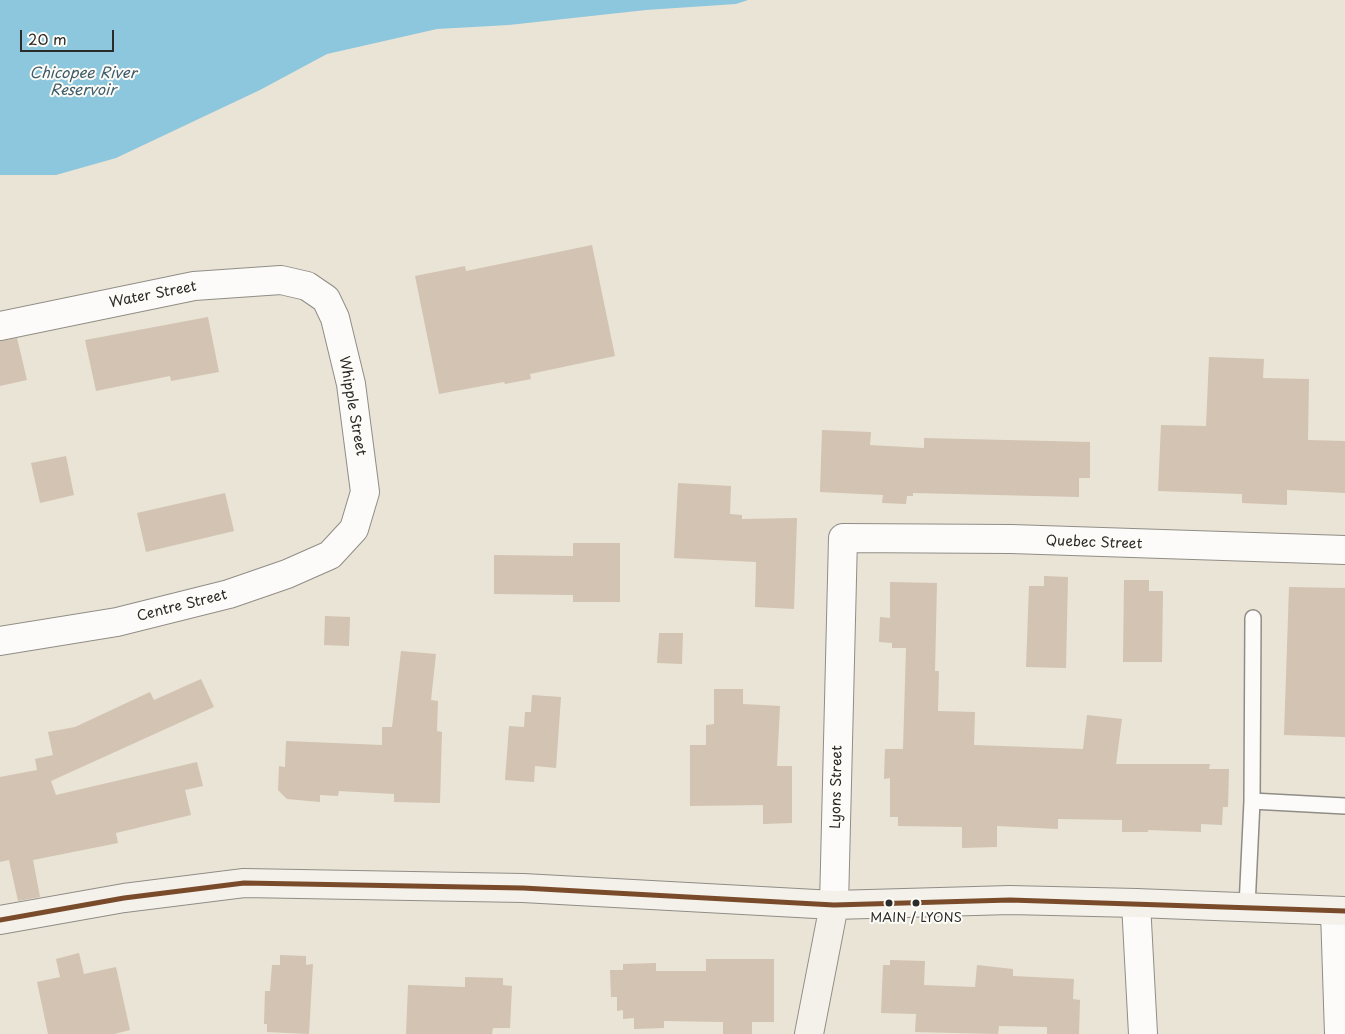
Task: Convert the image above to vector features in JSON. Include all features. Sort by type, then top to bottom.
[{"type":"main road","points":[[0,920],[124,898],[244,883],[523,888],[834,905],[1010,900],[1136,902],[1340,911]]},
{"type":"main road","name":"Lyons Street","points":[[809,1034],[834,905]]},
{"type":"street","name":"Water Street","points":[[0,326],[194,286],[281,280],[307,286]]},
{"type":"street","name":"Whipple Street","points":[[307,286],[326,300],[335,318],[351,384],[366,492],[354,529],[349,534]]},
{"type":"street","name":"Centre Street","points":[[0,642],[117,622],[229,594],[330,555],[349,534]]},
{"type":"street","name":"Quebec Street","points":[[843,538],[1011,540],[1345,550]]},
{"type":"street","name":"Lyons Street","points":[[834,905],[843,538]]},
{"type":"street","points":[[1136,902],[1142,1034]]},
{"type":"street","points":[[1339,1034],[1340,911]]},
{"type":"lane","points":[[1247,907],[1252,801],[1253,618]]},
{"type":"lane","points":[[1252,801],[1345,806]]},
{"type":"water","name":"Chicopee River Reservoir","points":[[0,0],[748,0],[736,4],[646,10],[509,25],[437,29],[327,54],[260,90],[116,158],[56,175],[0,175]]},
{"type":"building","points":[[592,245],[615,356],[530,374],[531,379],[439,394],[415,276],[465,266],[466,271]]},
{"type":"building","points":[[208,317],[219,372],[171,381],[170,376],[96,391],[85,340]]},
{"type":"building","points":[[17,338],[27,380],[0,386],[0,341]]},
{"type":"building","points":[[1209,357],[1264,359],[1263,378],[1309,379],[1308,440],[1345,441],[1345,493],[1287,490],[1287,505],[1242,503],[1242,494],[1158,491],[1161,425],[1206,426]]},
{"type":"building","points":[[822,430],[871,432],[870,445],[924,448],[924,438],[1090,442],[1090,478],[1079,478],[1079,497],[913,493],[913,496],[907,496],[906,504],[882,503],[883,495],[820,492]]},
{"type":"building","points":[[66,456],[74,495],[40,503],[31,463]]},
{"type":"building","points":[[678,483],[731,486],[730,514],[742,515],[742,519],[797,518],[794,609],[755,607],[756,562],[674,558]]},
{"type":"building","points":[[225,493],[234,531],[146,552],[137,513]]},
{"type":"building","points":[[573,543],[620,543],[620,602],[573,602],[573,595],[494,594],[494,555],[573,556]]},
{"type":"building","points":[[1044,576],[1068,577],[1066,668],[1026,667],[1029,586],[1044,586]]},
{"type":"building","points":[[1124,580],[1149,580],[1149,591],[1163,591],[1162,662],[1123,662]]},
{"type":"building","points":[[890,582],[937,583],[935,671],[939,671],[938,711],[975,712],[974,745],[1083,749],[1087,715],[1122,719],[1116,764],[1210,764],[1209,769],[1229,769],[1228,807],[1223,807],[1222,825],[1201,824],[1201,832],[1148,830],[1148,832],[1122,832],[1122,820],[1058,819],[1058,829],[997,826],[997,847],[962,848],[962,827],[898,826],[898,817],[890,817],[890,778],[884,779],[885,749],[903,749],[906,648],[892,648],[892,643],[879,642],[880,617],[890,618]]},
{"type":"building","points":[[1289,587],[1345,588],[1345,737],[1284,735]]},
{"type":"building","points":[[325,616],[350,617],[349,646],[324,645]]},
{"type":"building","points":[[659,633],[683,633],[682,664],[657,663]]},
{"type":"building","points":[[401,651],[436,654],[431,700],[438,701],[437,731],[442,732],[440,803],[394,802],[394,794],[339,791],[338,796],[320,795],[320,802],[287,799],[278,790],[279,766],[285,767],[286,741],[382,745],[382,727],[392,727]]},
{"type":"building","points":[[201,679],[214,707],[51,781],[56,795],[197,762],[203,786],[185,790],[191,815],[116,833],[118,843],[33,860],[40,897],[18,901],[9,860],[0,862],[0,777],[37,770],[35,759],[53,755],[48,732],[75,727],[150,692],[154,700]]},
{"type":"building","points":[[714,689],[743,689],[743,704],[780,706],[777,766],[792,766],[792,823],[763,824],[763,805],[690,806],[690,745],[706,745],[706,725],[714,724]]},
{"type":"building","points":[[532,695],[561,697],[556,768],[535,766],[534,782],[505,780],[509,726],[524,727],[525,712],[531,712]]},
{"type":"building","points":[[79,953],[84,974],[116,967],[130,1030],[114,1034],[48,1034],[37,982],[60,977],[56,959]]},
{"type":"building","points":[[280,955],[306,956],[306,965],[313,964],[309,1034],[267,1032],[267,1024],[264,1024],[265,991],[270,991],[272,965],[280,965]]},
{"type":"building","points":[[706,959],[774,959],[774,1022],[752,1022],[752,1034],[723,1034],[723,1022],[664,1021],[664,1028],[634,1029],[634,1018],[623,1019],[623,1010],[617,1011],[617,997],[611,997],[610,970],[623,970],[623,964],[656,963],[656,971],[706,971]]},
{"type":"building","points":[[890,960],[925,961],[924,985],[975,987],[977,965],[1013,969],[1013,976],[1074,979],[1073,999],[1080,1000],[1079,1034],[1047,1034],[1047,1027],[999,1026],[998,1034],[915,1032],[916,1014],[881,1013],[883,965],[890,965]]},
{"type":"building","points":[[465,977],[503,978],[503,985],[512,986],[510,1028],[493,1028],[492,1034],[406,1034],[408,985],[465,987]]},
{"type":"transit line","points":[[0,920],[124,898],[244,883],[523,888],[834,905],[1010,900],[1345,911]]},
{"type":"place","name":"MAIN / LYONS","points":[[916,903]]}]
